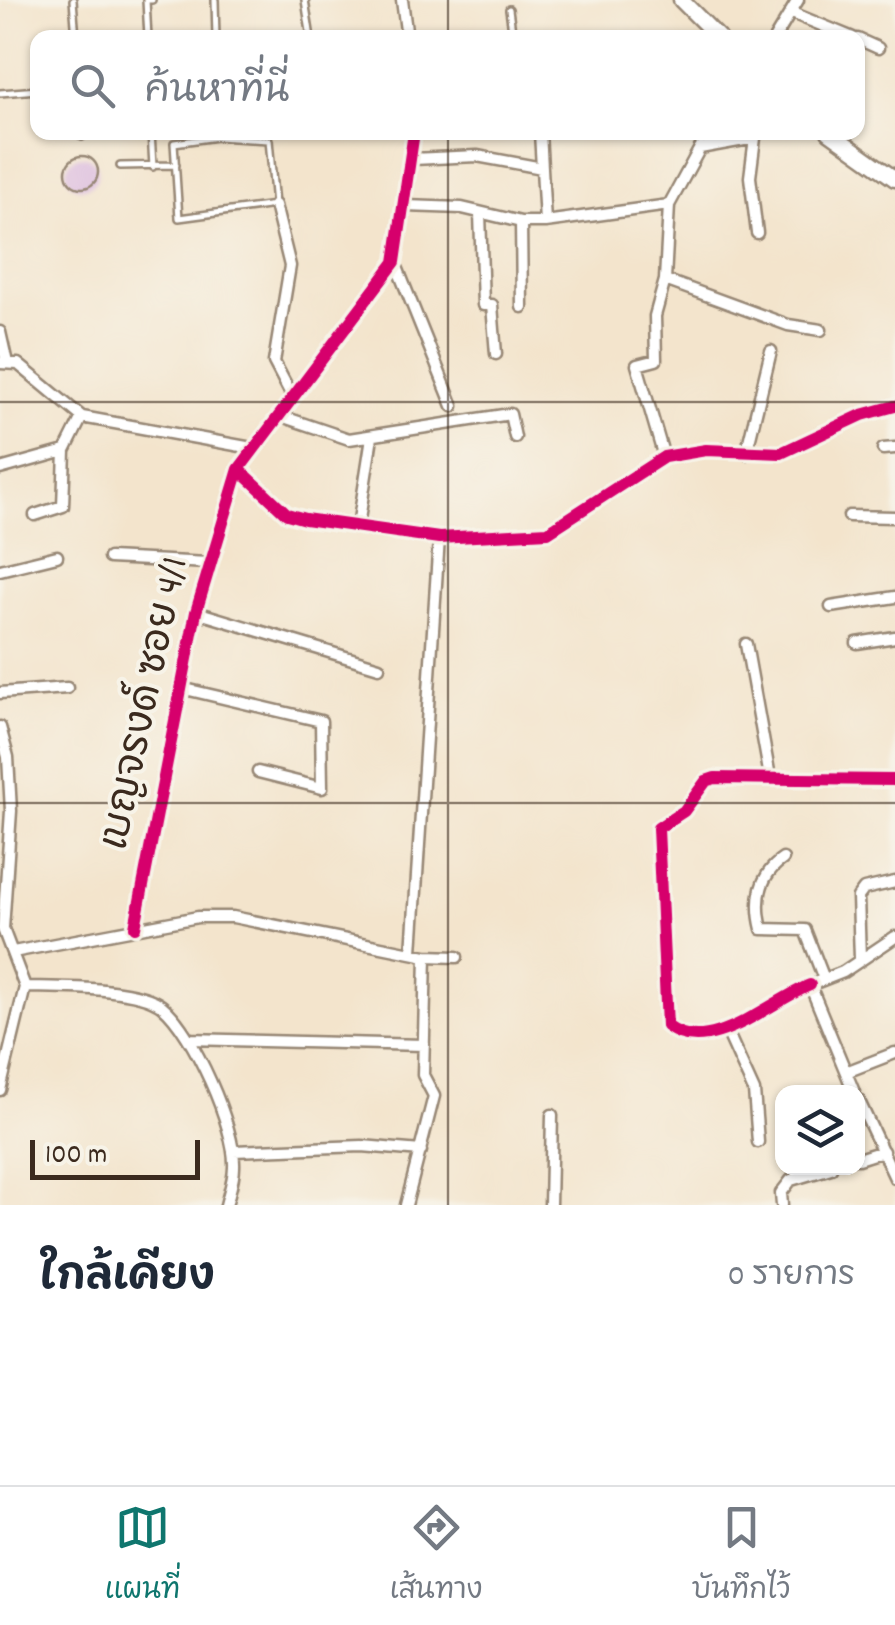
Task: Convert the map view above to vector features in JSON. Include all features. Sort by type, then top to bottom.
[{"type":"street","points":[[402,0],[406,30]]},
{"type":"street","points":[[681,0],[711,30]]},
{"type":"street","points":[[780,30],[798,0]]},
{"type":"street","points":[[792,13],[835,30]]},
{"type":"street","points":[[865,42],[878,48]]},
{"type":"street","name":"เบญจรงด์ ซอย 4/1","points":[[135,927],[196,612],[238,469],[395,262],[414,140]]},
{"type":"street","points":[[540,140],[546,222]]},
{"type":"street","points":[[664,457],[637,364],[656,360],[655,316],[666,280],[670,205],[700,148],[734,140]]},
{"type":"street","points":[[755,140],[750,177],[757,232]]},
{"type":"street","points":[[841,140],[894,176]]},
{"type":"street","points":[[413,160],[477,156],[542,168]]},
{"type":"street","points":[[275,205],[290,266],[274,362],[293,398]]},
{"type":"street","points":[[405,206],[462,208],[521,222],[546,222],[670,205]]},
{"type":"street","points":[[480,213],[483,306],[492,306],[496,354]]},
{"type":"street","points":[[521,222],[522,307]]},
{"type":"street","points":[[395,262],[454,406]]},
{"type":"street","points":[[666,280],[788,325],[821,330]]},
{"type":"street","points":[[0,332],[4,363],[18,364],[82,417],[252,448]]},
{"type":"street","points":[[746,454],[771,351]]},
{"type":"street","points":[[238,469],[287,514],[439,538],[504,538],[548,532],[664,457],[706,450],[780,453],[862,415],[895,406]]},
{"type":"street","points":[[278,415],[349,438],[510,414],[515,437]]},
{"type":"street","points":[[35,516],[63,506],[65,451],[82,417]]},
{"type":"street","points":[[358,526],[372,437]]},
{"type":"street","points":[[0,469],[65,451]]},
{"type":"street","points":[[849,516],[895,516]]},
{"type":"street","points":[[412,952],[439,538]]},
{"type":"street","points":[[0,570],[57,556]]},
{"type":"street","points":[[109,558],[208,562]]},
{"type":"street","points":[[831,607],[895,597]]},
{"type":"street","points":[[196,612],[379,667]]},
{"type":"street","points":[[857,643],[895,637]]},
{"type":"street","points":[[746,644],[770,777]]},
{"type":"street","points":[[0,693],[67,688]]},
{"type":"street","points":[[181,688],[321,720],[322,788],[258,772]]},
{"type":"street","points":[[0,727],[8,758],[2,929],[25,987],[0,1090]]},
{"type":"street","points":[[895,780],[770,777],[706,781],[684,812],[670,818],[655,836],[666,1026],[677,1034],[697,1038],[726,1029],[895,937]]},
{"type":"street","points":[[784,859],[766,870],[762,882],[762,930],[805,930],[824,979]]},
{"type":"street","points":[[860,959],[858,896],[864,889],[895,882]]},
{"type":"street","points":[[13,952],[135,927],[198,917],[233,917],[426,956],[457,957]]},
{"type":"street","points":[[406,1205],[434,1096],[423,1075],[426,956]]},
{"type":"street","points":[[810,985],[851,1085]]},
{"type":"street","points":[[25,987],[101,989],[161,1004],[189,1039],[233,1151],[234,1169],[226,1205]]},
{"type":"street","points":[[726,1029],[754,1090],[758,1142]]},
{"type":"street","points":[[189,1039],[424,1045]]},
{"type":"street","points":[[846,1072],[895,1054]]},
{"type":"street","points":[[550,1205],[552,1115]]},
{"type":"street","points":[[865,1115],[895,1178]]},
{"type":"street","points":[[233,1151],[362,1146],[421,1151]]},
{"type":"street","points":[[865,1157],[883,1152]]},
{"type":"street","points":[[782,1205],[781,1193],[791,1180],[808,1175]]},
{"type":"lane","points":[[72,0],[75,30]]},
{"type":"lane","points":[[148,30],[146,0],[152,0]]},
{"type":"lane","points":[[215,0],[216,30]]},
{"type":"lane","points":[[305,0],[310,30]]},
{"type":"lane","points":[[509,9],[512,30]]},
{"type":"lane","points":[[0,92],[30,90]]},
{"type":"lane","points":[[151,140],[152,166]]},
{"type":"lane","points":[[190,140],[174,143],[179,218],[275,205],[269,140]]},
{"type":"lane","points":[[120,166],[176,165]]},
{"type":"building","points":[[82,156],[93,161],[98,172],[93,183],[82,188],[71,183],[66,172],[71,161]]},
{"type":"cycle path","points":[[135,927],[196,612],[239,469],[395,262],[413,140]]},
{"type":"cycle path","points":[[239,469],[287,514],[305,519],[439,538],[548,532],[664,457],[706,450],[781,453],[862,415],[895,406]]},
{"type":"cycle path","points":[[810,985],[719,1032],[683,1034],[667,1026],[658,828],[684,811],[706,781],[715,778],[895,780]]}]
